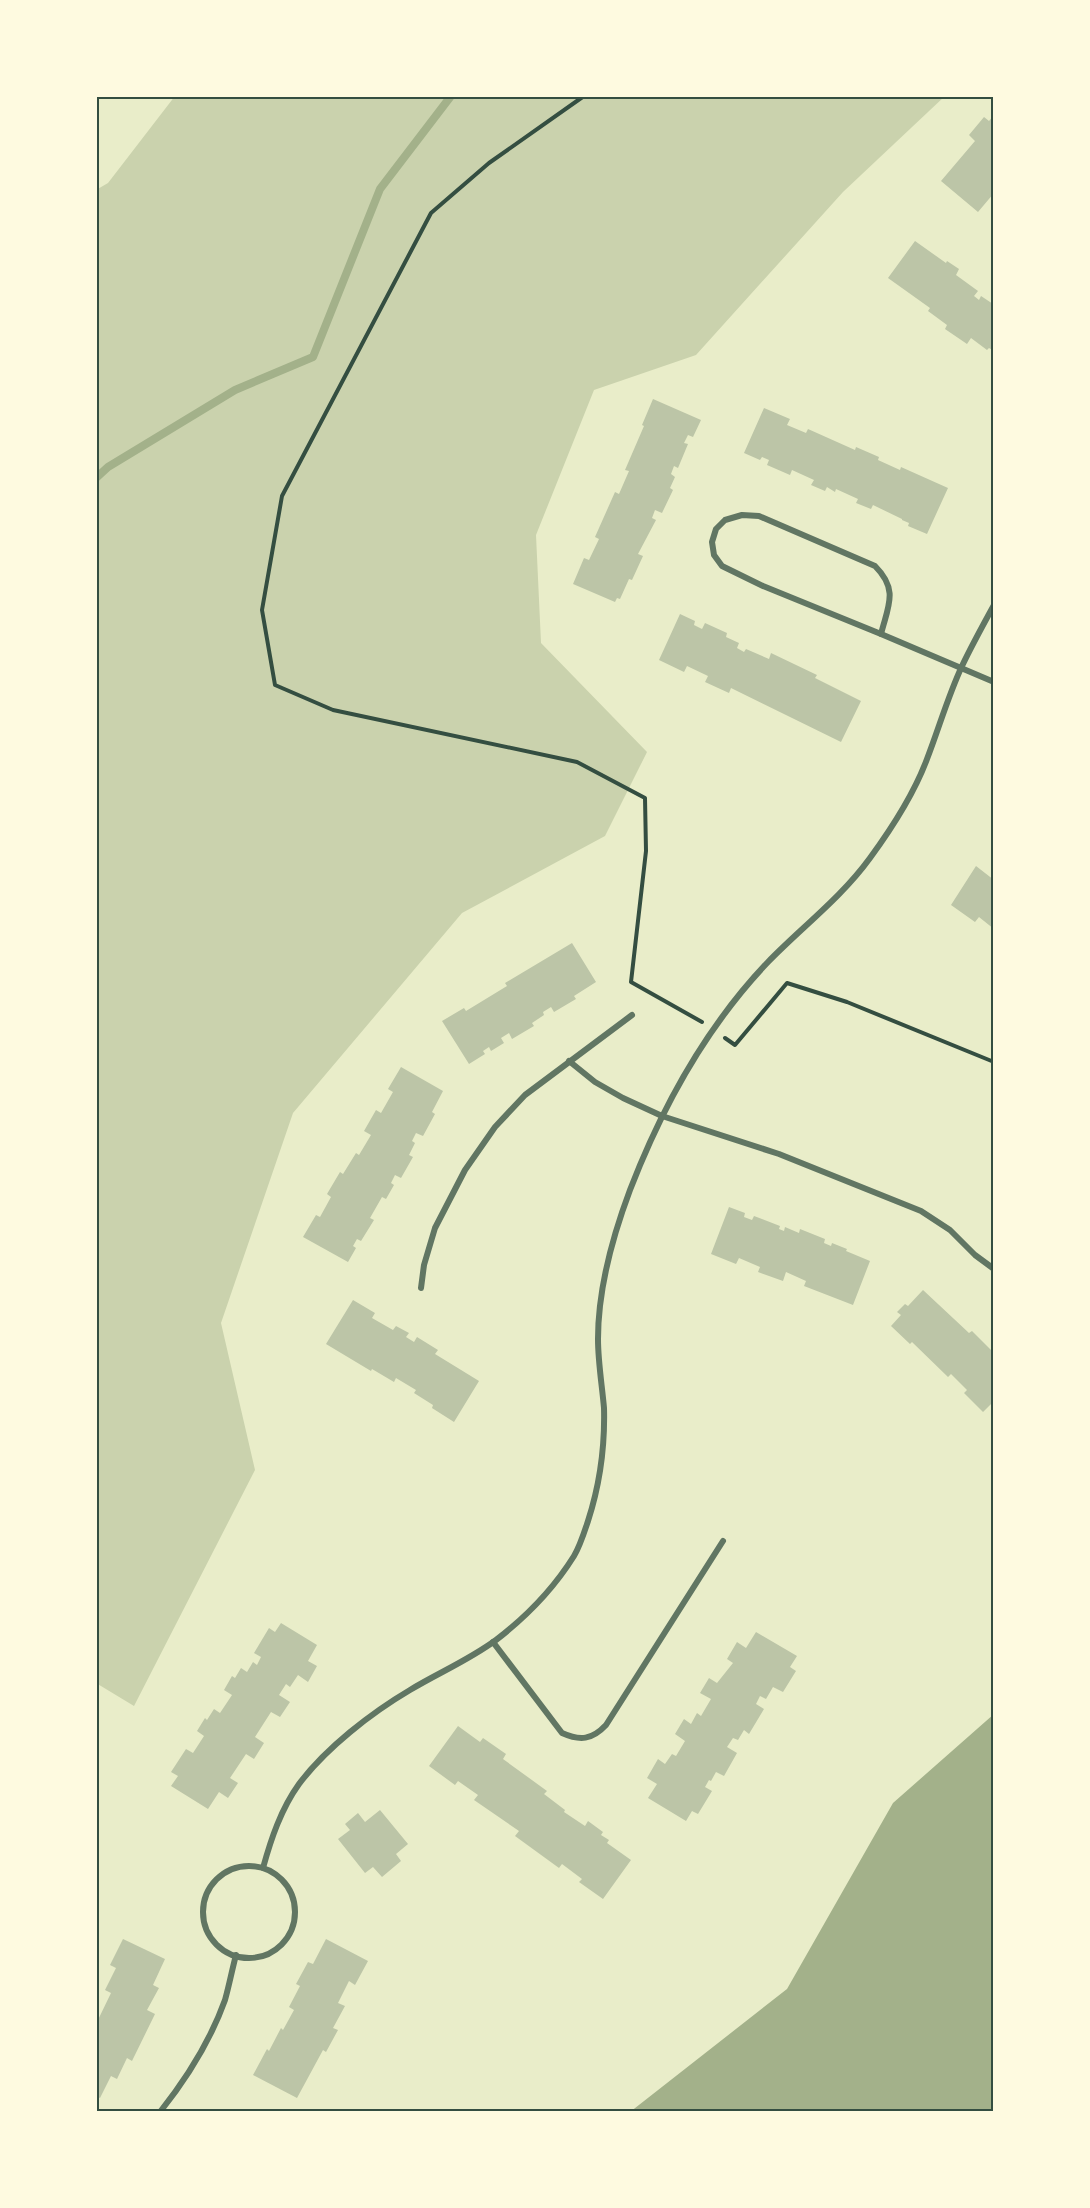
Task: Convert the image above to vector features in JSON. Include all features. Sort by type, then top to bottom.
[{"type":"street","points":[[881,634],[890,601],[890,590],[885,576],[875,566],[759,516],[742,514],[725,520],[716,530],[712,542],[713,549],[714,555],[722,566],[763,586],[994,682]]},
{"type":"street","points":[[263,1868],[270,1842],[284,1809],[299,1785],[323,1757],[371,1716],[409,1691],[459,1664],[517,1623],[549,1590],[576,1554],[596,1497],[602,1463],[604,1411],[598,1339],[601,1292],[611,1246],[627,1198],[662,1116],[693,1058],[727,1009],[767,963],[840,893],[868,861],[886,835],[926,762],[961,668],[994,604]]},
{"type":"street","points":[[421,1288],[424,1265],[435,1228],[465,1170],[495,1127],[518,1102],[569,1060],[632,1015]]},
{"type":"street","points":[[569,1060],[595,1082],[662,1116],[779,1154],[921,1211],[950,1230],[975,1255],[994,1269]]},
{"type":"street","points":[[493,1642],[562,1733],[574,1739],[589,1738],[606,1725],[723,1541]]},
{"type":"street","points":[[251,1867],[263,1868],[278,1875],[289,1888],[294,1904],[294,1921],[287,1937],[278,1948],[263,1956],[246,1958],[236,1956],[219,1947],[210,1936],[203,1922],[202,1905],[206,1893],[216,1881],[225,1875],[234,1870],[251,1867]]},
{"type":"street","points":[[160,2112],[185,2080],[208,2041],[225,1999],[236,1956]]},
{"type":"path","points":[[584,96],[489,163],[431,213],[282,496],[262,610],[275,685],[333,710],[577,762],[645,798],[646,851],[631,982],[735,1045],[787,984],[847,1002],[994,1062]]},
{"type":"shaded area","points":[[175,96],[945,96],[843,192],[696,355],[594,390],[536,535],[541,643],[647,752],[605,836],[462,913],[293,1113],[221,1323],[255,1470],[134,1706],[96,1683],[96,190],[108,183]]},
{"type":"shaded area","points":[[994,1714],[994,2112],[630,2112],[787,1989],[893,1803]]},
{"type":"building","points":[[994,115],[994,193],[978,212],[941,181],[975,141],[969,135],[984,117],[989,121]]},
{"type":"building","points":[[915,241],[946,263],[947,261],[959,269],[956,275],[978,291],[974,296],[979,300],[981,296],[993,304],[994,302],[994,351],[989,348],[987,350],[971,338],[967,344],[945,329],[947,325],[928,311],[930,308],[888,278]]},
{"type":"building","points":[[653,399],[701,420],[693,437],[688,435],[684,443],[688,444],[678,468],[674,466],[671,474],[675,477],[670,488],[673,490],[662,513],[655,510],[652,518],[656,520],[638,554],[643,556],[632,580],[629,579],[620,599],[617,598],[615,602],[573,584],[584,558],[589,560],[599,539],[595,537],[615,492],[619,494],[629,471],[625,470]]},
{"type":"building","points":[[764,408],[790,419],[787,425],[806,433],[808,429],[855,450],[856,447],[900,470],[901,467],[948,488],[927,534],[908,526],[909,523],[873,505],[871,509],[856,503],[858,499],[836,489],[835,492],[827,487],[825,491],[811,485],[814,480],[792,470],[790,475],[767,465],[769,460],[762,457],[760,460],[744,453]]},
{"type":"building","points":[[680,614],[695,621],[694,625],[702,629],[705,623],[727,633],[726,637],[739,643],[737,648],[744,652],[746,649],[769,659],[771,653],[817,675],[815,678],[861,701],[841,742],[731,688],[729,693],[705,682],[708,676],[687,666],[684,672],[659,660]]},
{"type":"building","points":[[976,866],[994,880],[994,929],[979,917],[975,922],[951,905]]},
{"type":"building","points":[[572,943],[596,982],[574,996],[576,999],[554,1012],[551,1007],[543,1012],[544,1015],[532,1023],[534,1026],[512,1039],[509,1033],[501,1038],[504,1043],[491,1051],[489,1047],[483,1051],[485,1054],[469,1064],[442,1021],[464,1008],[466,1011],[507,986],[505,983]]},
{"type":"building","points":[[401,1067],[443,1091],[432,1112],[435,1114],[423,1136],[416,1133],[412,1141],[415,1143],[409,1155],[413,1157],[401,1178],[395,1175],[391,1183],[394,1185],[386,1199],[382,1197],[370,1218],[374,1220],[361,1241],[357,1239],[353,1246],[356,1248],[348,1262],[303,1237],[316,1215],[320,1217],[331,1197],[327,1194],[340,1172],[343,1174],[356,1153],[359,1155],[371,1135],[364,1131],[376,1110],[381,1113],[393,1092],[388,1089]]},
{"type":"building","points":[[729,1207],[745,1213],[744,1217],[752,1220],[754,1216],[780,1226],[779,1229],[784,1231],[785,1227],[799,1233],[800,1229],[825,1239],[824,1243],[831,1246],[832,1243],[870,1261],[853,1305],[804,1286],[806,1281],[786,1272],[783,1281],[758,1272],[760,1267],[739,1258],[736,1264],[711,1254]]},
{"type":"building","points":[[923,1290],[969,1333],[972,1331],[994,1353],[994,1401],[983,1412],[964,1393],[967,1390],[951,1374],[948,1377],[912,1342],[910,1344],[891,1326],[901,1315],[897,1312],[905,1304],[908,1306]]},
{"type":"building","points":[[353,1300],[375,1313],[372,1318],[393,1330],[396,1326],[409,1333],[406,1337],[414,1342],[417,1337],[438,1350],[435,1354],[479,1381],[454,1422],[414,1393],[416,1390],[396,1378],[394,1382],[372,1369],[371,1371],[326,1344]]},
{"type":"building","points":[[281,1623],[317,1645],[308,1661],[317,1666],[308,1682],[298,1675],[290,1687],[286,1684],[279,1695],[290,1702],[280,1717],[271,1712],[255,1737],[264,1743],[254,1759],[246,1754],[230,1778],[238,1783],[228,1798],[219,1792],[208,1809],[171,1786],[178,1776],[171,1772],[186,1749],[193,1753],[204,1736],[197,1731],[205,1718],[207,1720],[214,1709],[220,1713],[232,1695],[224,1690],[232,1676],[235,1678],[241,1668],[247,1672],[253,1662],[257,1665],[261,1657],[254,1653],[269,1628],[275,1632]]},
{"type":"building","points":[[756,1632],[797,1656],[790,1667],[796,1671],[783,1692],[773,1687],[766,1699],[760,1696],[756,1704],[764,1709],[749,1734],[744,1730],[738,1740],[733,1738],[727,1747],[737,1753],[724,1776],[716,1772],[711,1781],[709,1780],[705,1787],[712,1791],[698,1814],[692,1811],[686,1821],[648,1798],[657,1784],[647,1778],[658,1759],[665,1764],[672,1754],[676,1756],[685,1741],[675,1734],[684,1719],[691,1724],[697,1713],[701,1716],[711,1699],[700,1693],[709,1678],[717,1683],[733,1663],[727,1659],[737,1642],[746,1648]]},
{"type":"building","points":[[458,1726],[480,1742],[483,1738],[506,1754],[503,1759],[547,1791],[544,1794],[565,1810],[564,1812],[585,1826],[588,1821],[603,1832],[601,1835],[609,1840],[607,1843],[631,1860],[603,1899],[579,1882],[582,1879],[562,1864],[559,1868],[515,1836],[519,1831],[474,1800],[478,1795],[458,1781],[455,1785],[429,1766]]},
{"type":"building","points":[[380,1810],[408,1844],[396,1854],[401,1861],[382,1877],[373,1867],[365,1873],[338,1839],[350,1830],[345,1824],[358,1813],[365,1822]]},
{"type":"building","points":[[123,1939],[165,1959],[153,1985],[159,1988],[147,2010],[155,2014],[132,2061],[127,2058],[117,2079],[111,2076],[100,2098],[96,2096],[96,2024],[111,1993],[105,1990],[116,1968],[110,1965]]},
{"type":"building","points":[[326,1939],[368,1961],[355,1985],[349,1981],[338,2003],[345,2006],[333,2028],[338,2030],[326,2052],[323,2050],[297,2098],[253,2075],[267,2049],[269,2051],[294,2010],[289,2007],[300,1986],[296,1984],[308,1962],[313,1964]]},
{"type":"waterway","points":[[96,478],[108,467],[235,390],[313,357],[380,189],[451,96]]}]
